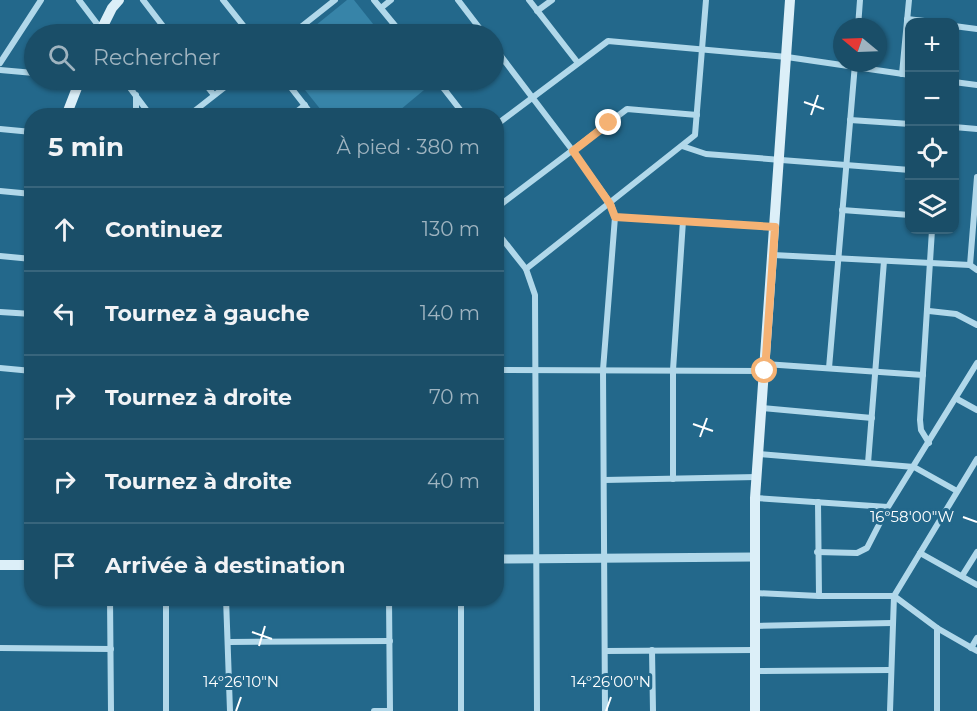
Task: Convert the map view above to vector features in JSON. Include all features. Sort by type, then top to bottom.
[{"type":"main road","points":[[105,24],[119,0]]},
{"type":"main road","points":[[755,711],[755,498],[790,0]]},
{"type":"main road","points":[[69,108],[76,90]]},
{"type":"main road","points":[[0,565],[24,565]]},
{"type":"street","points":[[25,24],[41,0]]},
{"type":"street","points":[[79,0],[95,24]]},
{"type":"street","points":[[144,0],[162,24]]},
{"type":"street","points":[[223,0],[242,24]]},
{"type":"street","points":[[305,24],[335,0]]},
{"type":"street","points":[[374,0],[394,24]]},
{"type":"street","points":[[381,8],[391,0]]},
{"type":"street","points":[[458,0],[476,24]]},
{"type":"street","points":[[529,0],[578,63]]},
{"type":"street","points":[[537,11],[552,0]]},
{"type":"street","points":[[526,269],[694,135],[706,0]]},
{"type":"street","points":[[859,18],[860,0]]},
{"type":"street","points":[[907,18],[909,0]]},
{"type":"street","points":[[0,63],[24,26]]},
{"type":"street","points":[[959,27],[977,29]]},
{"type":"street","points":[[504,119],[608,41],[833,62]]},
{"type":"street","points":[[902,74],[905,41]]},
{"type":"street","points":[[504,60],[573,151],[610,204],[615,217],[603,370],[605,711]]},
{"type":"street","points":[[0,70],[24,72]]},
{"type":"street","points":[[887,71],[905,74]]},
{"type":"street","points":[[829,368],[853,72]]},
{"type":"street","points":[[959,83],[977,85]]},
{"type":"street","points":[[133,90],[146,108]]},
{"type":"street","points":[[210,90],[214,95]]},
{"type":"street","points":[[198,108],[221,90]]},
{"type":"street","points":[[293,90],[306,108]]},
{"type":"street","points":[[445,90],[459,108]]},
{"type":"street","points":[[135,108],[136,94]]},
{"type":"street","points":[[300,108],[304,105]]},
{"type":"street","points":[[504,202],[627,109],[697,115]]},
{"type":"street","points":[[850,120],[905,124]]},
{"type":"street","points":[[959,127],[977,129]]},
{"type":"street","points":[[0,129],[24,131]]},
{"type":"street","points":[[682,146],[699,153],[905,170]]},
{"type":"street","points":[[970,265],[975,228],[977,177]]},
{"type":"street","points":[[0,191],[24,193]]},
{"type":"street","points":[[842,210],[905,215]]},
{"type":"street","points":[[615,217],[775,227]]},
{"type":"street","points":[[673,479],[674,370],[683,221]]},
{"type":"street","points":[[929,443],[921,430],[932,234]]},
{"type":"street","points":[[504,241],[526,269],[535,295],[537,711]]},
{"type":"street","points":[[772,255],[970,265],[977,270]]},
{"type":"street","points":[[0,256],[24,258]]},
{"type":"street","points":[[868,463],[884,261]]},
{"type":"street","points":[[928,311],[956,314],[977,325]]},
{"type":"street","points":[[0,312],[24,314]]},
{"type":"street","points":[[817,552],[863,552],[867,548],[888,507],[957,399],[977,363]]},
{"type":"street","points":[[504,370],[674,370],[765,367],[829,368],[923,375]]},
{"type":"street","points":[[0,368],[24,370]]},
{"type":"street","points":[[957,399],[977,410]]},
{"type":"street","points":[[762,408],[872,418]]},
{"type":"street","points":[[758,454],[914,467],[957,491]]},
{"type":"street","points":[[890,711],[894,596],[977,459]]},
{"type":"street","points":[[604,480],[757,477]]},
{"type":"street","points":[[755,498],[888,507]]},
{"type":"street","points":[[818,502],[819,596]]},
{"type":"street","points":[[962,576],[977,552]]},
{"type":"street","points":[[920,553],[977,585]]},
{"type":"street","points":[[504,559],[754,557]]},
{"type":"street","points":[[755,593],[894,596],[937,628],[974,650],[977,638]]},
{"type":"street","points":[[110,606],[111,711]]},
{"type":"street","points":[[166,606],[166,711]]},
{"type":"street","points":[[374,711],[390,711],[389,606]]},
{"type":"street","points":[[461,606],[461,711]]},
{"type":"street","points":[[228,608],[230,711]]},
{"type":"street","points":[[755,626],[892,623]]},
{"type":"street","points":[[937,628],[937,711]]},
{"type":"street","points":[[229,642],[390,641]]},
{"type":"street","points":[[0,648],[111,649]]},
{"type":"street","points":[[652,650],[652,711]]},
{"type":"street","points":[[605,651],[754,650]]},
{"type":"street","points":[[755,671],[890,670]]},
{"type":"shaded area","points":[[347,0],[354,0],[373,24],[317,24]]},
{"type":"shaded area","points":[[305,90],[424,90],[402,108],[319,108]]},
{"type":"route","points":[[609,123],[573,151],[610,204],[615,217],[775,227],[765,371]]}]
